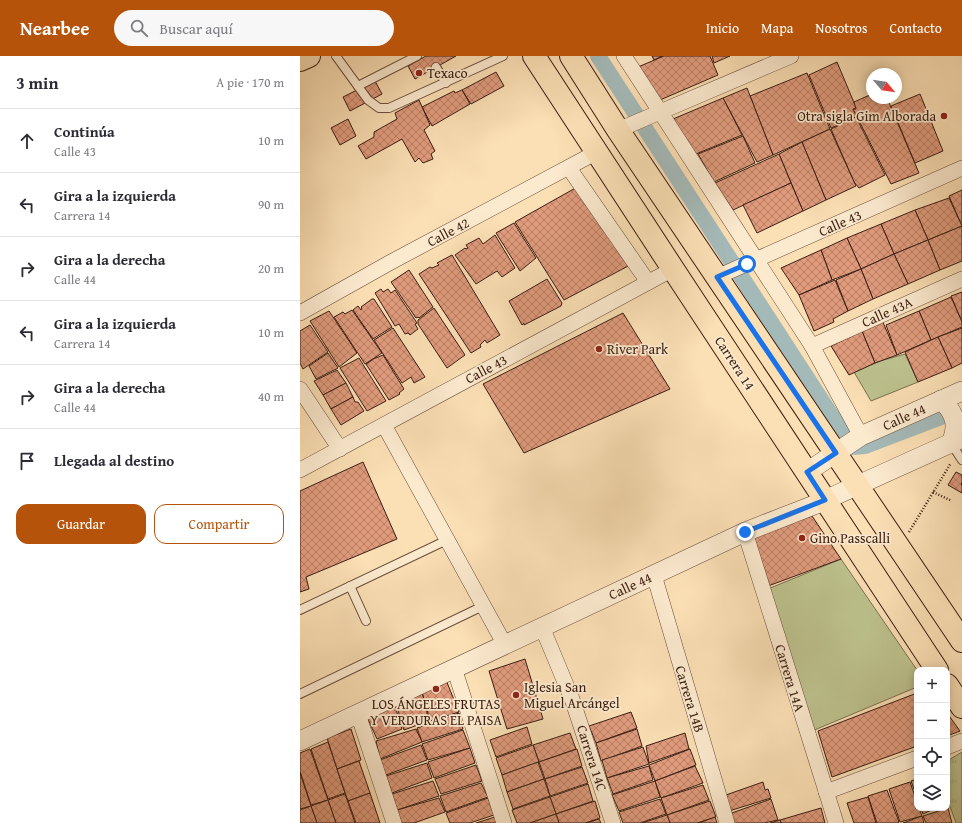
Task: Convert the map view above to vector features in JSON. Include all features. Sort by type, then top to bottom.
[{"type":"main road","points":[[300,60],[309,56]]},
{"type":"main road","name":"Carrera 14","points":[[534,56],[935,667]]},
{"type":"main road","points":[[571,56],[625,127],[722,275],[849,444],[858,486],[962,641]]},
{"type":"main road","points":[[950,690],[962,708]]},
{"type":"street","points":[[624,56],[655,114],[752,262],[812,346],[849,444]]},
{"type":"street","points":[[625,127],[791,56]]},
{"type":"street","name":"Calle 42","points":[[300,313],[597,152]]},
{"type":"street","points":[[569,168],[648,282]]},
{"type":"street","name":"Calle 43","points":[[722,275],[962,168]]},
{"type":"street","name":"Calle 43","points":[[300,470],[673,269]]},
{"type":"street","name":"Calle 43A","points":[[812,346],[962,279]]},
{"type":"street","points":[[300,389],[340,449]]},
{"type":"street","name":"Calle 44","points":[[807,472],[849,444],[962,391]]},
{"type":"street","points":[[941,400],[950,408],[955,419],[956,428],[954,436],[958,449]]},
{"type":"street","points":[[384,425],[505,645]]},
{"type":"street","name":"Calle 44","points":[[300,741],[745,532],[858,486],[958,449]]},
{"type":"street","name":"Carrera 14A","points":[[745,532],[836,823]]},
{"type":"street","name":"Carrera 14B","points":[[654,575],[727,823]]},
{"type":"street","name":"Carrera 14C","points":[[542,627],[572,699],[613,823]]},
{"type":"street","points":[[454,668],[504,823]]},
{"type":"street","points":[[358,714],[394,823]]},
{"type":"street","points":[[950,746],[962,741]]},
{"type":"street","points":[[826,792],[914,759]]},
{"type":"lane","points":[[336,56],[368,100],[379,108],[390,108],[503,56]]},
{"type":"lane","points":[[358,86],[417,56]]},
{"type":"lane","points":[[436,67],[446,83]]},
{"type":"lane","points":[[300,610],[447,540]]},
{"type":"lane","points":[[350,586],[366,621]]},
{"type":"lane","points":[[300,694],[483,606]]},
{"type":"path","points":[[911,529],[958,449]]},
{"type":"path","points":[[933,492],[952,501]]},
{"type":"green space","points":[[905,354],[918,382],[871,401],[854,372],[880,361]]},
{"type":"green space","points":[[841,559],[915,667],[914,688],[812,731],[763,591]]},
{"type":"green space","points":[[962,752],[962,823],[956,823],[950,806],[950,759]]},
{"type":"building","name":"Texaco","points":[[426,56],[456,56],[415,79],[408,66]]},
{"type":"building","points":[[652,56],[662,56],[654,60]]},
{"type":"building","points":[[664,56],[710,56],[718,75],[660,100],[638,67]]},
{"type":"building","points":[[712,56],[730,56],[714,63]]},
{"type":"building","points":[[837,62],[855,105],[856,109],[853,109],[857,117],[831,128],[809,75]]},
{"type":"building","points":[[496,72],[504,86],[471,104],[462,90]]},
{"type":"building","points":[[807,73],[830,129],[773,155],[750,96]]},
{"type":"building","points":[[375,81],[382,94],[350,111],[343,97]]},
{"type":"building","points":[[747,88],[773,155],[757,162],[723,98]]},
{"type":"building","points":[[462,90],[470,104],[432,126],[422,107],[454,91],[455,93]]},
{"type":"building","points":[[920,94],[943,151],[915,163],[891,106],[902,104],[902,101]]},
{"type":"building","points":[[866,97],[866,104],[890,104],[919,173],[891,184],[853,109],[856,109],[854,102]]},
{"type":"building","points":[[723,98],[742,135],[696,154],[673,119]]},
{"type":"building","points":[[419,100],[430,125],[424,130],[435,151],[431,154],[433,159],[423,163],[419,158],[415,162],[402,139],[366,159],[358,146],[374,137],[374,132],[397,119],[395,113]]},
{"type":"building","points":[[856,117],[885,175],[859,188],[854,182],[831,129]]},
{"type":"building","points":[[348,119],[356,136],[340,145],[331,128]]},
{"type":"building","points":[[830,129],[856,186],[826,200],[802,142]]},
{"type":"building","points":[[743,136],[755,163],[714,182],[698,154]]},
{"type":"building","points":[[802,142],[826,200],[803,211],[779,154]]},
{"type":"building","points":[[779,154],[791,183],[733,210],[715,183]]},
{"type":"building","points":[[791,183],[803,211],[757,233],[743,205]]},
{"type":"building","points":[[579,186],[632,264],[564,300],[515,222]]},
{"type":"building","points":[[962,190],[962,226],[949,196]]},
{"type":"building","points":[[949,198],[962,226],[928,240],[915,210]]},
{"type":"building","points":[[915,210],[928,240],[894,254],[881,224]]},
{"type":"building","points":[[514,223],[536,258],[520,271],[496,233]]},
{"type":"building","points":[[881,224],[894,254],[861,269],[847,238]]},
{"type":"building","points":[[962,226],[962,261],[940,270],[928,240]]},
{"type":"building","points":[[495,235],[515,268],[502,277],[497,271],[476,284],[455,255],[465,248],[468,248],[466,245],[479,238],[483,244]]},
{"type":"building","points":[[847,238],[861,269],[832,280],[821,250]]},
{"type":"building","points":[[928,240],[940,270],[908,284],[894,254]]},
{"type":"building","points":[[821,250],[832,280],[799,295],[781,268]]},
{"type":"building","points":[[894,254],[908,284],[873,299],[861,269]]},
{"type":"building","points":[[452,255],[500,335],[487,343],[485,340],[480,345],[481,347],[471,353],[419,274],[430,267],[432,268],[439,265],[437,263]]},
{"type":"building","points":[[861,269],[873,299],[848,311],[836,280]]},
{"type":"building","points":[[409,270],[433,307],[419,318],[416,318],[391,282]]},
{"type":"building","points":[[547,279],[562,303],[561,306],[522,325],[509,301]]},
{"type":"building","points":[[835,280],[848,311],[833,319],[834,322],[814,331],[799,295]]},
{"type":"building","points":[[381,289],[383,292],[388,289],[391,293],[395,290],[417,323],[415,324],[418,329],[410,335],[408,333],[405,334],[399,324],[395,326],[375,293]]},
{"type":"building","points":[[962,292],[962,322],[951,296]]},
{"type":"building","points":[[951,297],[962,322],[962,327],[931,340],[919,311]]},
{"type":"building","points":[[374,299],[392,327],[373,339],[353,310],[358,306],[361,310],[361,307]]},
{"type":"building","points":[[434,308],[465,355],[447,368],[418,324],[418,320]]},
{"type":"building","points":[[352,310],[382,353],[365,364],[334,317],[343,312],[345,314]]},
{"type":"building","points":[[329,311],[357,353],[339,367],[310,321]]},
{"type":"building","points":[[919,311],[931,340],[897,355],[886,325]]},
{"type":"building","name":"River Park","points":[[623,313],[670,389],[524,453],[483,384]]},
{"type":"building","points":[[882,320],[897,355],[875,363],[861,329]]},
{"type":"building","points":[[310,325],[328,352],[303,369],[300,363],[300,331]]},
{"type":"building","points":[[393,328],[425,377],[414,383],[411,377],[402,383],[374,340]]},
{"type":"building","points":[[962,328],[962,363],[952,368],[938,337]]},
{"type":"building","points":[[862,331],[875,363],[849,375],[831,346]]},
{"type":"building","points":[[938,337],[952,368],[918,382],[905,352]]},
{"type":"building","points":[[328,353],[338,368],[316,379],[309,366]]},
{"type":"building","points":[[383,355],[404,389],[399,393],[400,394],[389,400],[366,364]]},
{"type":"building","points":[[359,358],[386,401],[367,411],[340,368]]},
{"type":"building","points":[[337,370],[346,383],[323,395],[314,381]]},
{"type":"building","points":[[346,383],[353,397],[331,409],[323,395]]},
{"type":"building","points":[[353,397],[355,402],[358,402],[364,411],[341,425],[331,409]]},
{"type":"building","points":[[363,462],[397,539],[306,577],[309,589],[300,592],[300,491]]},
{"type":"building","points":[[956,472],[962,475],[962,493],[948,485]]},
{"type":"building","points":[[812,516],[841,559],[768,586],[750,537]]},
{"type":"building","name":"Iglesia San Miguel Arcángel","points":[[525,659],[543,719],[507,729],[489,671]]},
{"type":"building","points":[[446,680],[459,712],[430,721],[422,692]]},
{"type":"building","points":[[422,692],[429,721],[404,730],[396,704]]},
{"type":"building","points":[[914,694],[914,747],[832,777],[818,731]]},
{"type":"building","points":[[395,706],[402,729],[377,739],[367,717]]},
{"type":"building","points":[[631,712],[637,728],[596,743],[589,726]]},
{"type":"building","points":[[459,713],[463,729],[422,742],[417,728]]},
{"type":"building","points":[[950,717],[960,731],[950,735]]},
{"type":"building","points":[[527,727],[532,744],[496,757],[490,740]]},
{"type":"building","points":[[351,729],[361,760],[337,769],[327,738]]},
{"type":"building","points":[[416,729],[422,742],[380,759],[376,741]]},
{"type":"building","points":[[637,729],[642,746],[601,761],[596,743]]},
{"type":"building","points":[[463,730],[470,748],[428,760],[422,744]]},
{"type":"building","points":[[570,733],[576,749],[539,762],[533,745]]},
{"type":"building","points":[[685,733],[689,749],[649,763],[646,746]]},
{"type":"building","points":[[328,742],[345,793],[328,799],[311,749]]},
{"type":"building","points":[[421,745],[427,760],[386,775],[380,760]]},
{"type":"building","points":[[533,745],[539,762],[502,775],[496,758]]},
{"type":"building","points":[[643,747],[649,764],[607,778],[602,760]]},
{"type":"building","points":[[470,748],[475,763],[434,778],[428,762]]},
{"type":"building","points":[[310,749],[328,800],[311,805],[300,771],[300,753]]},
{"type":"building","points":[[577,749],[582,766],[545,779],[539,762]]},
{"type":"building","points":[[690,749],[696,765],[655,781],[649,765]]},
{"type":"building","points":[[359,761],[370,793],[348,801],[337,769]]},
{"type":"building","points":[[538,762],[544,779],[507,792],[502,775]]},
{"type":"building","points":[[427,763],[432,778],[392,793],[386,776]]},
{"type":"building","points":[[476,765],[482,781],[441,794],[435,779]]},
{"type":"building","points":[[649,766],[653,780],[613,794],[607,778]]},
{"type":"building","points":[[695,766],[703,783],[661,798],[655,781]]},
{"type":"building","points":[[582,767],[588,783],[550,796],[545,779]]},
{"type":"building","points":[[300,773],[311,806],[300,809]]},
{"type":"building","points":[[544,779],[550,796],[513,809],[507,792]]},
{"type":"building","points":[[914,780],[914,789],[911,781]]},
{"type":"building","points":[[433,781],[439,796],[397,810],[392,794]]},
{"type":"building","points":[[655,781],[660,797],[619,811],[612,795]]},
{"type":"building","points":[[763,782],[765,790],[768,789],[771,798],[729,811],[723,796]]},
{"type":"building","points":[[910,782],[914,793],[914,811],[920,811],[922,816],[900,822],[889,789]]},
{"type":"building","points":[[481,783],[488,797],[446,812],[440,796]]},
{"type":"building","points":[[588,784],[593,801],[556,814],[550,797]]},
{"type":"building","points":[[703,785],[709,800],[667,815],[661,798]]},
{"type":"building","points":[[887,790],[899,822],[898,823],[877,823],[868,796]]},
{"type":"building","points":[[370,793],[380,823],[356,823],[348,801]]},
{"type":"building","points":[[345,794],[355,823],[336,823],[328,800]]},
{"type":"building","points":[[550,797],[556,814],[530,823],[517,823],[512,810]]},
{"type":"building","points":[[868,797],[876,823],[854,823],[847,803]]},
{"type":"building","points":[[439,798],[445,812],[414,823],[401,823],[397,810]]},
{"type":"building","points":[[488,798],[494,815],[470,823],[450,823],[446,813]]},
{"type":"building","points":[[660,799],[666,814],[640,823],[623,823],[619,812]]},
{"type":"building","points":[[771,799],[778,820],[764,823],[734,823],[729,814]]},
{"type":"building","points":[[328,800],[336,823],[317,823],[311,806]]},
{"type":"building","points":[[595,801],[600,818],[585,823],[559,823],[556,814]]},
{"type":"building","points":[[710,801],[716,817],[697,823],[670,823],[667,815]]},
{"type":"building","points":[[311,806],[317,823],[300,823],[300,810]]},
{"type":"building","points":[[821,808],[825,823],[781,823],[780,820]]},
{"type":"building","points":[[922,811],[930,811],[923,814]]},
{"type":"building","points":[[939,811],[949,811],[952,823],[926,823],[923,816]]},
{"type":"building","points":[[556,814],[559,823],[530,823]]},
{"type":"building","points":[[667,815],[670,823],[642,823]]},
{"type":"building","points":[[922,816],[924,823],[903,823]]},
{"type":"building","points":[[495,817],[497,823],[476,823]]},
{"type":"building","points":[[715,817],[717,823],[699,823]]},
{"type":"building","points":[[599,819],[601,823],[587,823]]},
{"type":"building","points":[[780,820],[781,823],[770,823]]},
{"type":"waterway","points":[[598,56],[852,447],[865,446],[941,417]]},
{"type":"place","name":"Texaco","points":[[419,73]]},
{"type":"place","name":"Otra sigla Gim Alborada","points":[[944,116]]},
{"type":"place","name":"River Park","points":[[599,349]]},
{"type":"place","name":"Gino Passcalli","points":[[802,538]]},
{"type":"place","name":"LOS ÁNGELES FRUTAS Y VERDURAS EL PAISA","points":[[436,689]]},
{"type":"place","name":"Iglesia San Miguel Arcángel","points":[[516,695]]},
{"type":"route","points":[[745,532],[825,500],[807,472],[836,453],[717,277],[747,264]]}]
